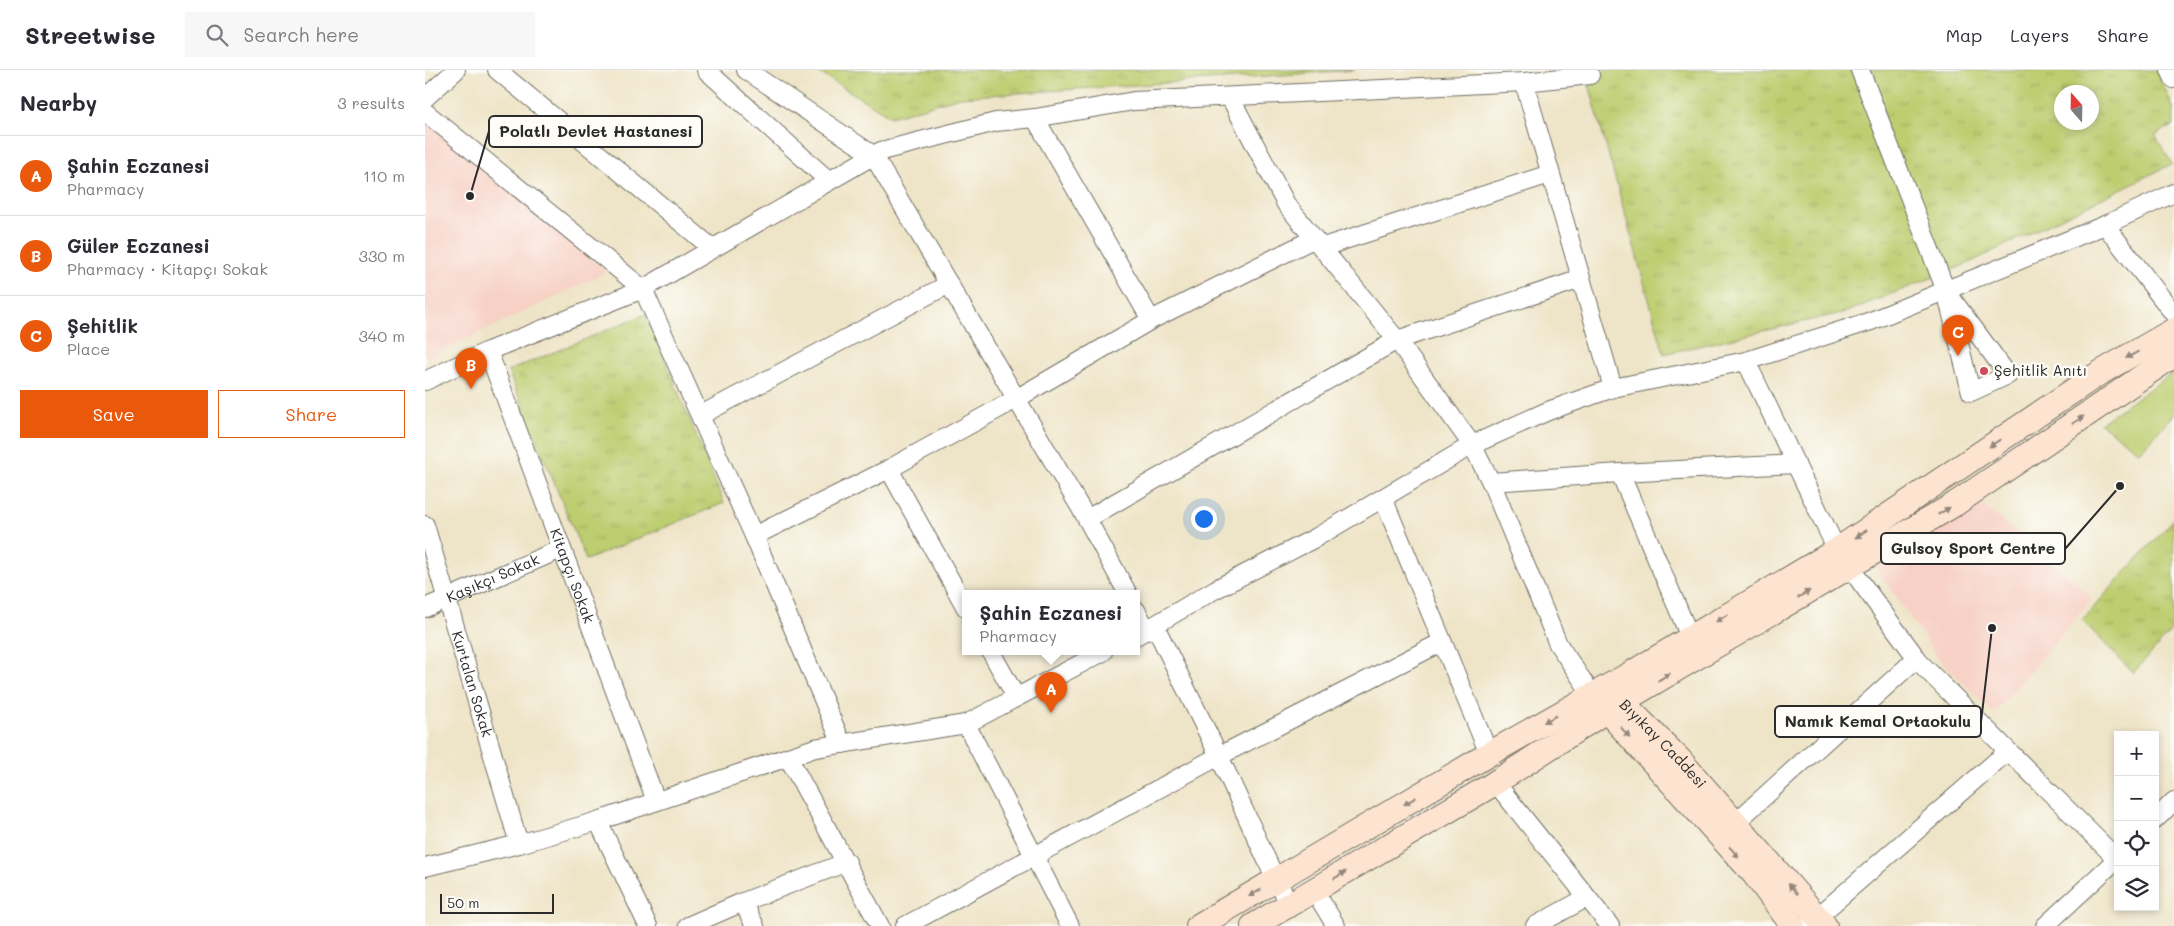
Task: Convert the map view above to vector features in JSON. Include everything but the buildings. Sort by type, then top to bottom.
[{"type":"street","points":[[425,98],[456,70]]},
{"type":"street","points":[[497,70],[712,248]]},
{"type":"street","points":[[706,70],[829,181]]},
{"type":"street","points":[[746,70],[873,155],[1087,519],[1126,590]]},
{"type":"street","points":[[1860,70],[1947,291],[1971,392],[2008,375],[1947,291]]},
{"type":"street","points":[[2170,70],[2174,79]]},
{"type":"street","points":[[425,380],[488,351],[643,289],[881,151],[996,122],[1035,118],[1134,101],[1524,82],[1590,75]]},
{"type":"street","points":[[1524,82],[1613,388]]},
{"type":"street","points":[[1230,97],[1286,204],[1397,340],[1472,444],[1491,482],[1558,644],[1607,703]]},
{"type":"street","points":[[425,112],[643,289],[754,536],[842,744]]},
{"type":"street","points":[[1035,118],[1151,320]]},
{"type":"street","points":[[754,536],[889,469],[1016,400],[1151,320],[1318,243],[1550,174]]},
{"type":"street","points":[[1146,631],[1216,589],[1317,537],[1472,444],[1548,411],[1613,388],[1746,361],[1871,321],[1947,291],[2174,193]]},
{"type":"street","points":[[2105,224],[2174,314]]},
{"type":"street","points":[[1087,519],[1397,340],[1581,279]]},
{"type":"street","points":[[701,416],[949,284]]},
{"type":"street","points":[[1198,926],[1489,754],[1607,703],[1842,559],[2098,374],[2174,330]]},
{"type":"street","name":"Kitapçı Sokak","points":[[488,351],[656,801]]},
{"type":"street","points":[[1253,926],[1495,782],[1607,703],[1690,637],[1842,559],[1955,504],[2174,355]]},
{"type":"street","points":[[1746,361],[1842,559],[1917,658],[2114,855]]},
{"type":"street","points":[[1491,482],[1796,464]]},
{"type":"street","points":[[889,469],[962,601]]},
{"type":"street","points":[[1620,473],[1690,637]]},
{"type":"street","points":[[1383,498],[1489,754]]},
{"type":"street","name":"Kurtalan Sokak","points":[[425,526],[519,844]]},
{"type":"street","name":"Kaşıkçı Sokak","points":[[425,608],[561,549]]},
{"type":"street","points":[[1140,618],[1219,756],[1276,880],[1290,904]]},
{"type":"street","points":[[905,926],[1219,756],[1442,642]]},
{"type":"street","points":[[993,655],[1016,697]]},
{"type":"street","points":[[425,866],[519,844],[598,821],[815,748],[966,724],[1097,655]]},
{"type":"street","points":[[1735,823],[1917,658]]},
{"type":"street","name":"Bıyıkay Caddesi","points":[[1607,703],[1680,760],[1735,823],[1816,923]]},
{"type":"street","name":"Bıyıkay Caddesi","points":[[1607,703],[1754,874],[1793,926]]},
{"type":"street","points":[[966,724],[1070,926]]},
{"type":"street","points":[[1816,923],[2008,751]]},
{"type":"street","points":[[788,757],[847,862],[880,926]]},
{"type":"street","points":[[1495,782],[1610,926]]},
{"type":"street","points":[[2159,816],[2174,801]]},
{"type":"street","points":[[598,821],[648,926]]},
{"type":"street","points":[[2045,926],[2114,861]]},
{"type":"street","points":[[688,926],[743,902],[847,862]]},
{"type":"street","points":[[1314,890],[1336,926]]},
{"type":"street","points":[[1535,926],[1586,898]]},
{"type":"street","points":[[743,902],[755,926]]},
{"type":"shaded area","points":[[425,119],[607,272],[425,359]]},
{"type":"shaded area","points":[[1980,502],[2093,598],[1994,713],[1938,658],[1874,565]]},
{"type":"green space","points":[[815,70],[1355,70],[960,97],[891,117]]},
{"type":"green space","points":[[1585,70],[2156,70],[2174,109],[2174,125],[2155,135],[2172,164],[1967,264],[1846,312],[1664,354]]},
{"type":"green space","points":[[646,314],[724,503],[586,560],[508,371]]},
{"type":"green space","points":[[2174,372],[2174,415],[2139,452],[2100,423]]},
{"type":"green space","points":[[2174,519],[2174,628],[2133,673],[2082,620]]},
{"type":"place","name":"Polatlı Devlet Hastanesi","points":[[470,196]]},
{"type":"place","name":"Şehitlik","points":[[1958,356]]},
{"type":"place","name":"Şehitlik Anıtı","points":[[1984,371]]},
{"type":"place","name":"Güler Eczanesi","points":[[471,389]]},
{"type":"place","name":"Gulsoy Sport Centre","points":[[2120,486]]},
{"type":"place","name":"Namık Kemal Ortaokulu","points":[[1992,628]]},
{"type":"place","name":"Şahin Eczanesi","points":[[1051,713]]}]
